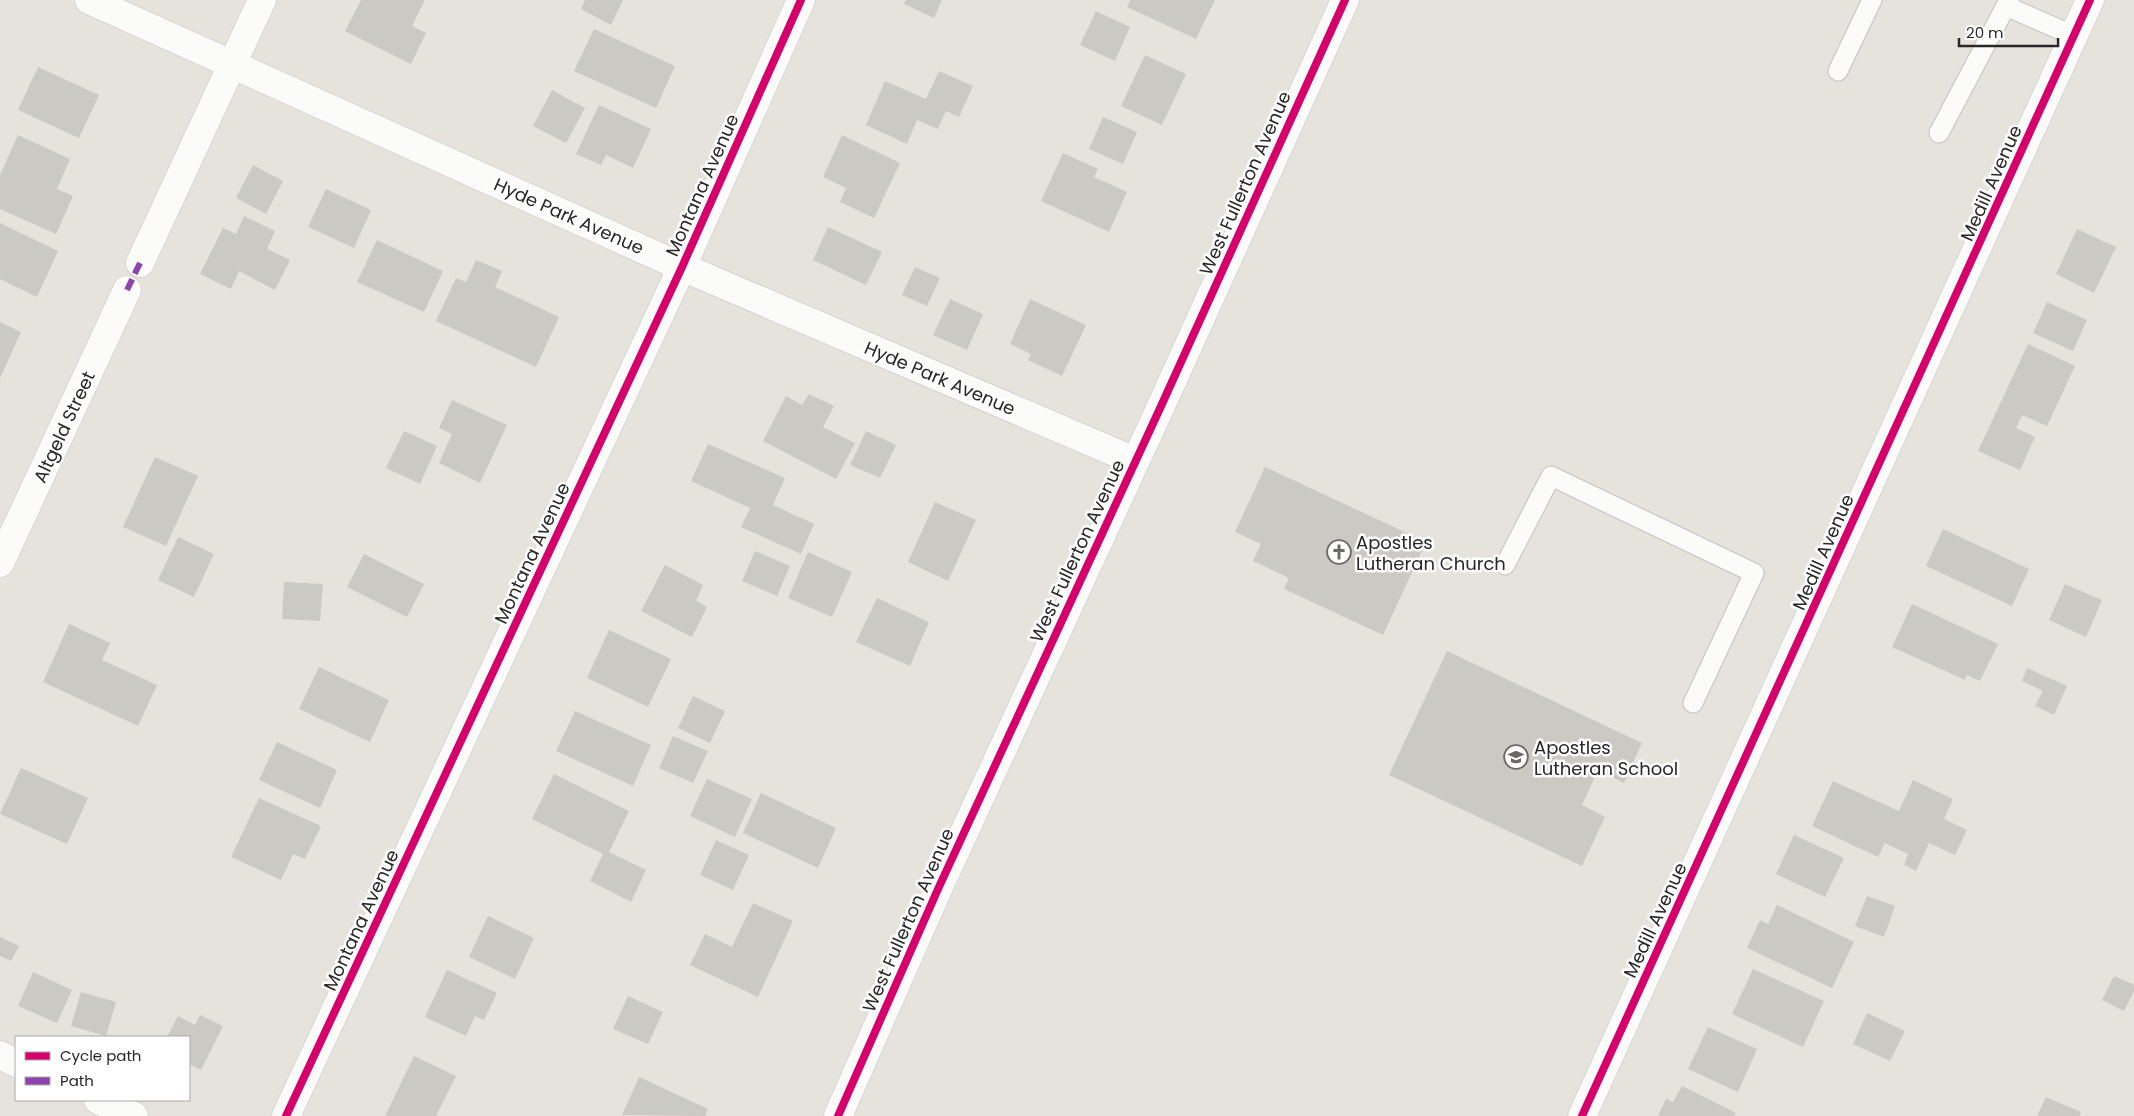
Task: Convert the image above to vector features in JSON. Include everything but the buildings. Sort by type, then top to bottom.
[{"type":"street","name":"Hyde Park Avenue","points":[[89,0],[682,267],[1135,462]]},
{"type":"street","points":[[140,263],[262,0]]},
{"type":"street","name":"Montana Avenue","points":[[286,1116],[682,267],[801,0]]},
{"type":"street","name":"West Fullerton Avenue","points":[[838,1116],[938,889],[1345,0]]},
{"type":"street","name":"Medill Avenue","points":[[1582,1116],[2090,0]]},
{"type":"street","name":"Altgeld Street","points":[[0,563],[127,290]]},
{"type":"street","points":[[0,1055],[15,1062]]},
{"type":"street","points":[[100,1101],[134,1116]]},
{"type":"lane","points":[[1838,71],[1872,0]]},
{"type":"lane","points":[[1939,134],[2008,3],[2074,36]]},
{"type":"lane","points":[[1505,565],[1551,476],[1754,573],[1693,704]]},
{"type":"marked path","points":[[127,290],[140,263]]},
{"type":"cycle path","points":[[286,1116],[682,267],[801,0]]},
{"type":"cycle path","points":[[838,1116],[938,889],[1162,404],[1345,0]]},
{"type":"cycle path","points":[[1582,1116],[2090,0]]},
{"type":"place","name":"Apostles Lutheran Church","points":[[1339,552]]},
{"type":"place","name":"Apostles Lutheran School","points":[[1516,757]]}]
